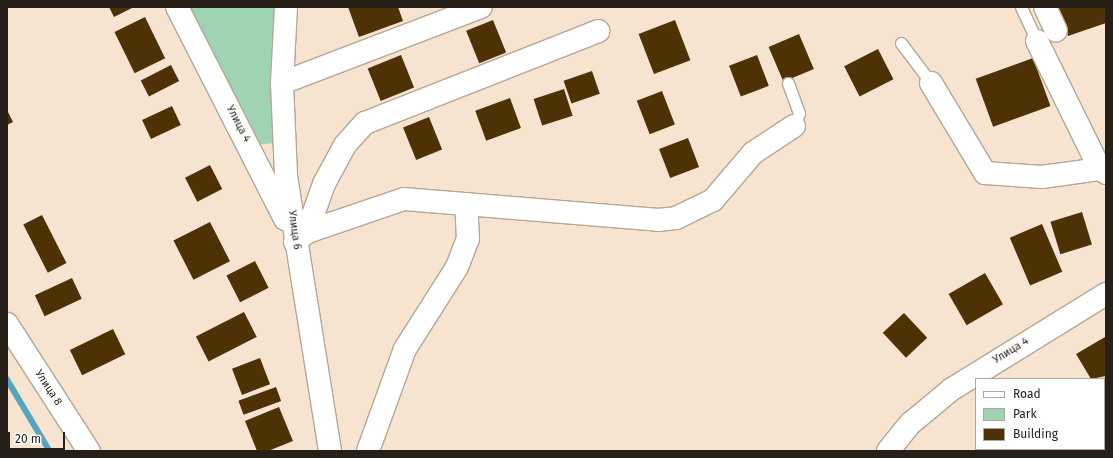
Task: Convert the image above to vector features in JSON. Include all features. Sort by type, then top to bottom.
[{"type":"street","name":"Улица 4","points":[[177,7],[270,184],[301,237]]},
{"type":"street","name":"Улица 6","points":[[286,7],[282,83],[286,176],[301,237],[330,451]]},
{"type":"street","points":[[282,83],[481,7]]},
{"type":"street","points":[[931,83],[985,173],[1042,177],[1103,171],[1047,36],[1045,7]]},
{"type":"street","points":[[301,237],[324,184],[345,146],[365,123],[598,31]]},
{"type":"street","points":[[301,237],[404,199],[658,220],[676,218],[713,200],[753,153],[794,126]]},
{"type":"street","points":[[368,451],[406,349],[457,267],[468,239],[466,204]]},
{"type":"street","name":"Улица 4","points":[[888,451],[911,423],[952,389],[1106,294]]},
{"type":"street","name":"Улица 8","points":[[7,324],[89,451]]},
{"type":"lane","points":[[1021,7],[1047,36]]},
{"type":"lane","points":[[901,43],[931,83]]},
{"type":"lane","points":[[788,83],[799,112],[794,126]]},
{"type":"green space","points":[[184,7],[274,7],[275,143],[253,145]]},
{"type":"green space","points":[[1105,450],[1106,451],[1072,451]]},
{"type":"building","points":[[109,7],[134,7],[114,17]]},
{"type":"building","points":[[348,7],[398,7],[403,21],[359,37]]},
{"type":"building","points":[[1058,7],[1106,7],[1106,23],[1068,36]]},
{"type":"building","points":[[145,17],[165,58],[135,73],[114,32]]},
{"type":"building","points":[[493,20],[506,52],[479,63],[466,31]]},
{"type":"building","points":[[675,20],[690,60],[654,74],[639,34]]},
{"type":"building","points":[[799,34],[814,69],[783,82],[769,47]]},
{"type":"building","points":[[878,49],[893,79],[860,97],[844,66]]},
{"type":"building","points":[[401,55],[414,87],[381,101],[368,68]]},
{"type":"building","points":[[757,55],[769,86],[741,97],[729,66]]},
{"type":"building","points":[[1033,58],[1050,106],[993,127],[976,79]]},
{"type":"building","points":[[171,65],[179,81],[149,96],[141,80]]},
{"type":"building","points":[[592,71],[600,94],[571,103],[564,81]]},
{"type":"building","points":[[564,89],[573,116],[542,126],[534,99]]},
{"type":"building","points":[[662,91],[675,125],[650,134],[637,101]]},
{"type":"building","points":[[510,98],[521,128],[486,141],[475,111]]},
{"type":"building","points":[[172,106],[181,125],[151,139],[142,120]]},
{"type":"building","points":[[7,110],[13,122],[7,125]]},
{"type":"building","points":[[429,117],[442,149],[416,160],[403,127]]},
{"type":"building","points":[[688,138],[699,167],[670,178],[659,149]]},
{"type":"building","points":[[210,165],[222,189],[197,202],[185,178]]},
{"type":"building","points":[[1082,212],[1092,245],[1060,254],[1050,222]]},
{"type":"building","points":[[42,215],[67,263],[48,273],[23,225]]},
{"type":"building","points":[[210,222],[230,261],[193,280],[173,241]]},
{"type":"building","points":[[1042,224],[1062,272],[1030,286],[1010,238]]},
{"type":"building","points":[[255,261],[269,288],[240,302],[226,276]]},
{"type":"building","points":[[985,273],[1003,304],[967,325],[949,294]]},
{"type":"building","points":[[72,278],[82,299],[45,316],[35,295]]},
{"type":"building","points":[[244,312],[257,337],[209,361],[196,337]]},
{"type":"building","points":[[904,313],[927,338],[906,358],[883,333]]},
{"type":"building","points":[[113,329],[125,354],[82,375],[70,350]]},
{"type":"building","points":[[1105,337],[1106,376],[1090,378],[1076,354]]},
{"type":"building","points":[[260,358],[270,384],[242,395],[232,369]]},
{"type":"building","points":[[276,387],[281,401],[244,415],[238,401]]},
{"type":"building","points":[[279,407],[293,441],[268,451],[257,451],[245,421]]},
{"type":"waterway","points":[[7,379],[50,451]]}]
